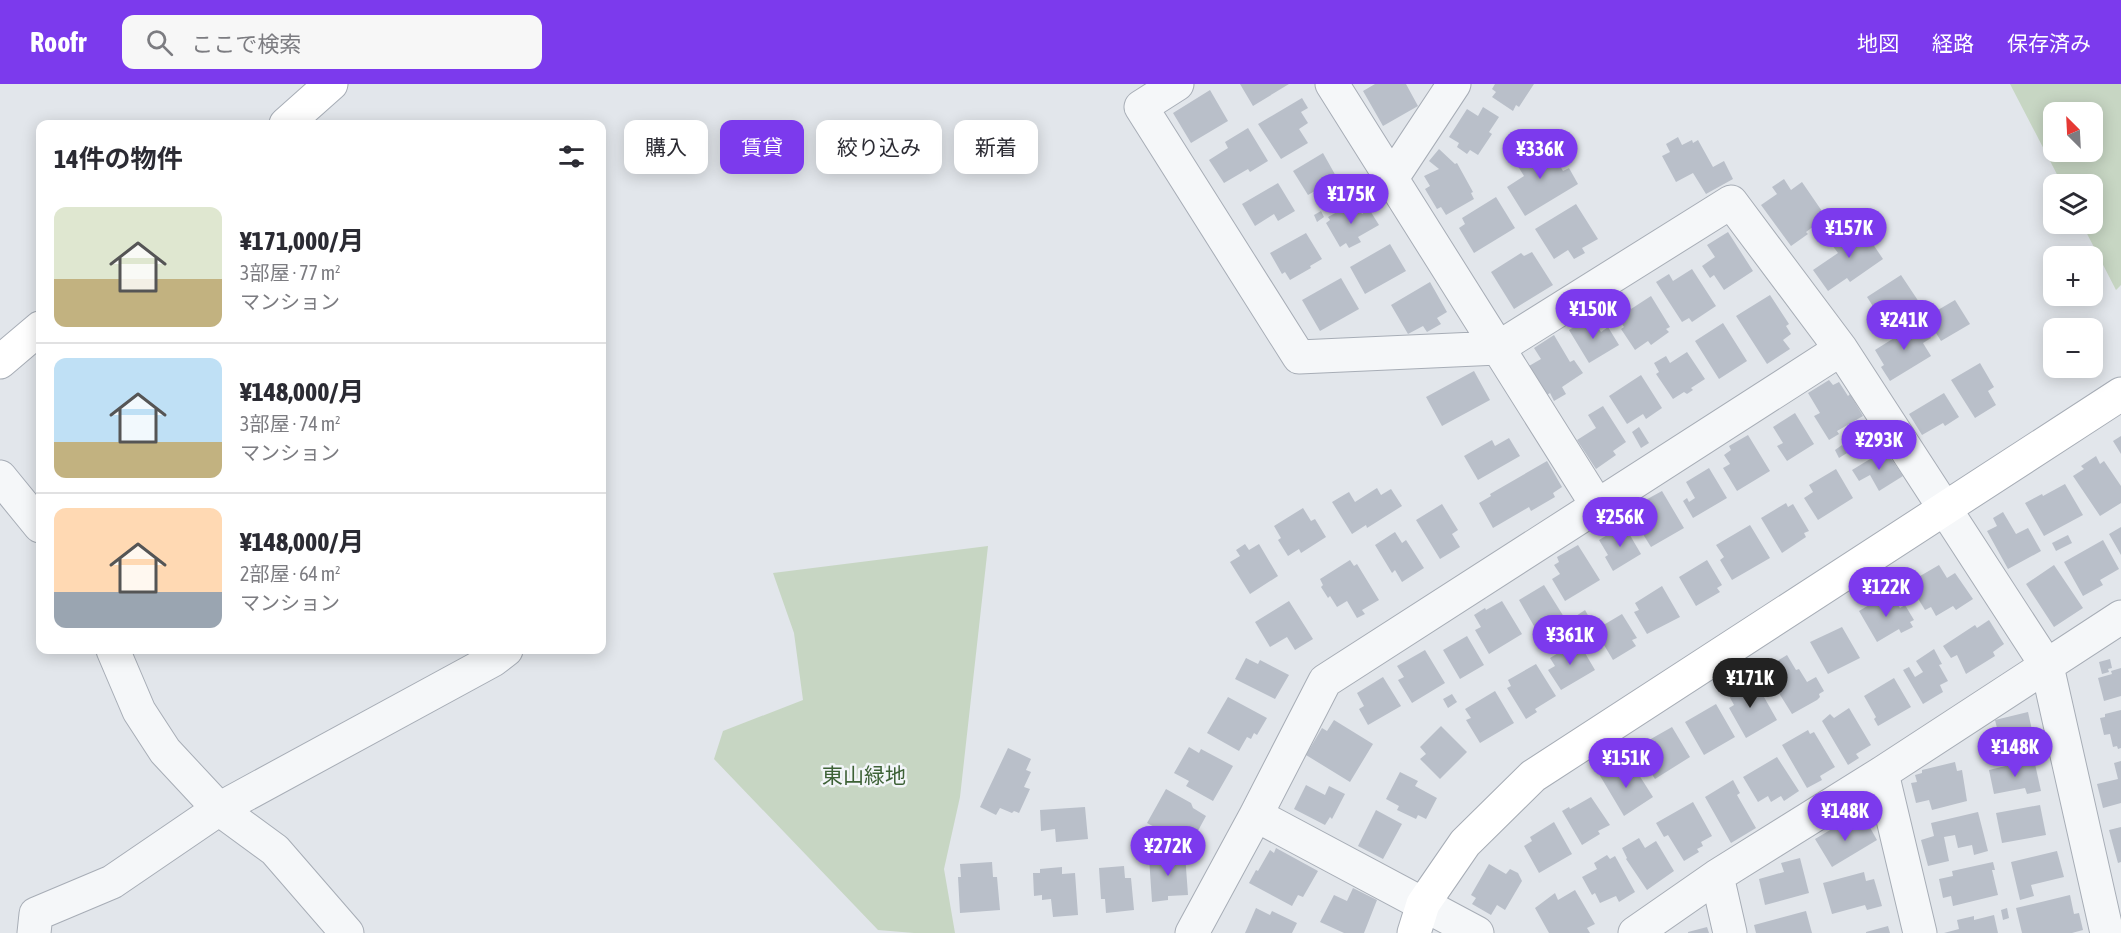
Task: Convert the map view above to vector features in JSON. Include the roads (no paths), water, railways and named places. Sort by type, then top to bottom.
[{"type":"street","points":[[291,120],[332,84]]},
{"type":"street","points":[[1177,84],[1140,106],[1299,357],[1498,348],[1731,202],[1841,349],[2047,666],[2107,933]]},
{"type":"street","points":[[1332,84],[1597,505]]},
{"type":"street","points":[[1392,178],[1454,84]]},
{"type":"street","points":[[0,362],[36,331]]},
{"type":"street","points":[[1192,933],[1325,681],[1841,349]]},
{"type":"street","points":[[1419,919],[1465,843],[1533,776],[2121,394]]},
{"type":"street","points":[[0,477],[36,521]]},
{"type":"street","points":[[1635,933],[1717,876],[1882,773],[2121,617]]},
{"type":"street","points":[[115,654],[139,711],[165,751],[219,809],[275,850],[347,933]]},
{"type":"street","points":[[34,933],[36,914],[112,882],[219,809],[501,654]]},
{"type":"street","points":[[1882,773],[1920,933]]},
{"type":"street","points":[[1256,815],[1419,919],[1477,933]]},
{"type":"street","points":[[1717,876],[1730,933]]},
{"type":"park label","name":"東山緑地","points":[[864,775]]}]
